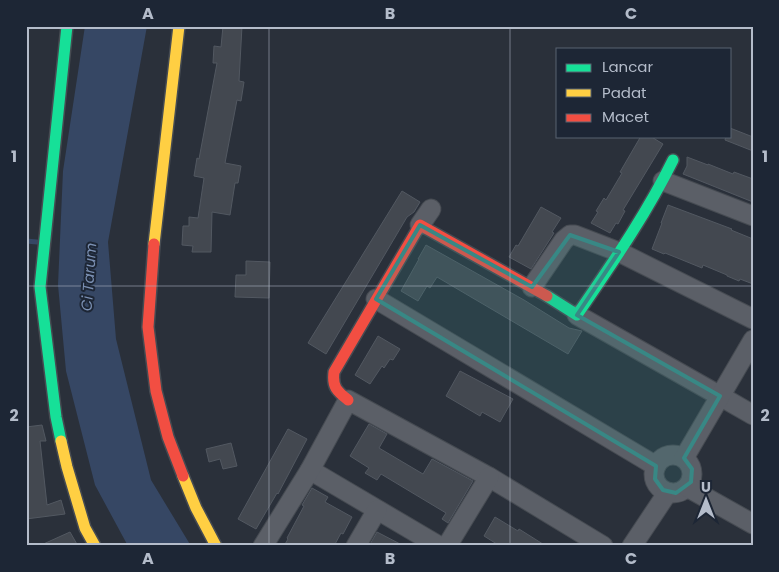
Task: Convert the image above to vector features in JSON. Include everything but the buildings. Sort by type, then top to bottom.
[{"type":"street","points":[[67,26],[43,254],[33,288],[67,467],[85,528],[95,546]]},
{"type":"street","points":[[179,26],[152,260],[148,327],[156,392],[168,436],[196,508],[216,546]]},
{"type":"street","points":[[577,314],[619,252],[663,181],[673,160]]},
{"type":"street","points":[[663,181],[753,216]]},
{"type":"street","points":[[431,209],[334,372],[334,388],[348,400],[489,477],[603,546]]},
{"type":"street","points":[[420,225],[532,287],[753,415]]},
{"type":"street","points":[[532,287],[564,240],[570,235],[575,234],[619,252],[753,319]]},
{"type":"street","points":[[376,299],[656,466]]},
{"type":"street","points":[[684,458],[753,340]]},
{"type":"street","points":[[263,546],[310,470],[348,400]]},
{"type":"street","points":[[671,455],[684,458],[692,469],[691,482],[682,491],[676,493],[663,490],[655,479],[656,466],[665,457],[671,455]]},
{"type":"street","points":[[310,470],[439,546]]},
{"type":"street","points":[[447,546],[489,477]]},
{"type":"street","points":[[687,487],[753,524]]},
{"type":"street","points":[[632,546],[668,492]]},
{"type":"street","points":[[356,546],[378,510]]},
{"type":"highlighted area","points":[[420,225],[532,287],[570,235],[619,252],[577,315],[720,396],[684,458],[692,469],[691,482],[676,493],[663,490],[655,479],[656,466],[376,299]]},
{"type":"water","name":"Ci Tarum","points":[[85,26],[147,26],[108,242],[116,339],[151,480],[191,546],[128,546],[95,485],[66,371],[58,285],[63,171]]},
{"type":"waterway","points":[[26,241],[37,242]]},
{"type":"traffic: fast","points":[[61,441],[56,417],[40,287],[67,26]]},
{"type":"traffic: fast","points":[[547,296],[577,315],[640,220],[673,160]]},
{"type":"traffic: slow","points":[[154,244],[179,26]]},
{"type":"traffic: slow","points":[[61,441],[85,528],[95,546]]},
{"type":"traffic: slow","points":[[183,476],[196,508],[216,546]]},
{"type":"traffic: jam","points":[[348,400],[336,388],[334,372],[420,225],[547,296]]},
{"type":"traffic: jam","points":[[154,244],[148,327],[156,391],[168,437],[183,476]]}]
